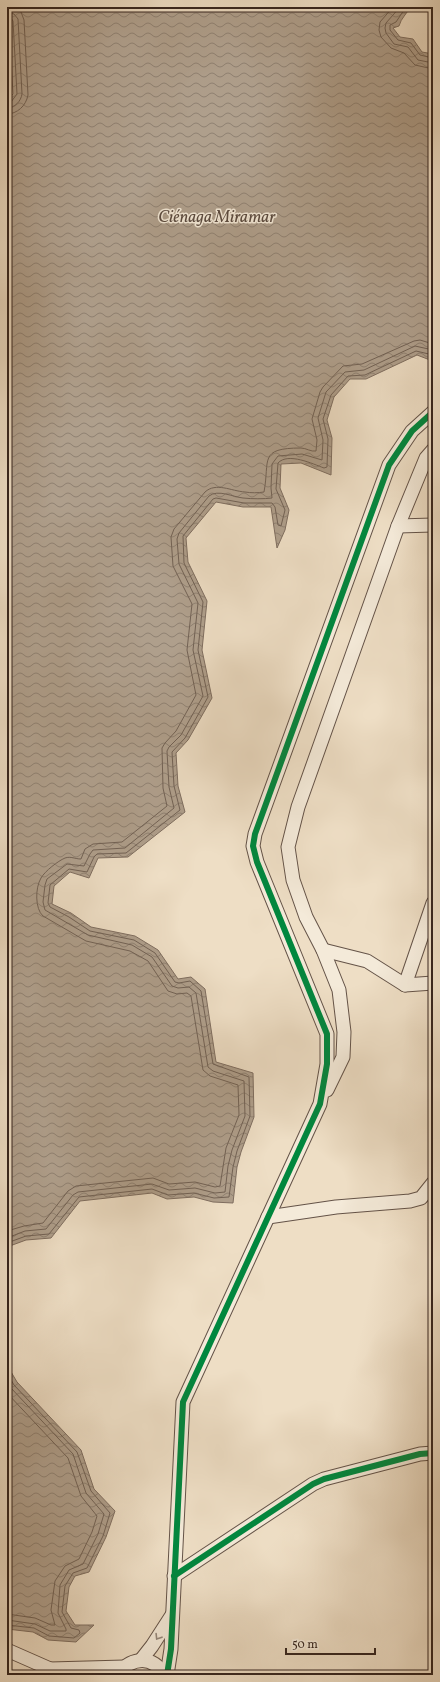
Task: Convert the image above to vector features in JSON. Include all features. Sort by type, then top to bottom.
[{"type":"street","points":[[320,1104],[327,1064],[327,1034],[257,862],[254,846],[255,834],[389,465],[412,431],[433,412]]},
{"type":"street","points":[[165,1675],[171,1649],[183,1402],[343,1057],[344,1032],[339,990],[323,950],[306,917],[293,880],[288,847],[298,806],[398,526],[426,458],[433,450]]},
{"type":"street","points":[[398,526],[433,525]]},
{"type":"street","points":[[405,985],[433,903]]},
{"type":"street","points":[[323,950],[367,961],[405,985],[433,983]]},
{"type":"street","points":[[268,1217],[336,1207],[421,1198],[433,1183]]},
{"type":"street","points":[[174,1576],[312,1484],[412,1456],[433,1453]]},
{"type":"street","points":[[141,1660],[152,1646],[173,1613]]},
{"type":"street","points":[[7,1650],[63,1675]]},
{"type":"street","points":[[50,1669],[121,1671],[132,1662],[141,1660],[152,1662],[161,1669],[165,1675]]},
{"type":"water","name":"Ciénaga Miramar","points":[[8,7],[410,7],[399,26],[393,28],[400,37],[413,39],[422,52],[433,54],[433,357],[430,360],[417,355],[366,379],[350,379],[334,397],[327,420],[332,438],[331,475],[301,463],[281,464],[280,488],[289,510],[285,530],[277,548],[271,507],[243,507],[216,502],[186,538],[188,562],[207,601],[202,650],[212,698],[188,740],[176,753],[178,786],[185,812],[128,857],[98,858],[89,878],[70,872],[54,886],[52,904],[71,913],[91,927],[135,936],[158,950],[178,979],[191,977],[205,989],[216,1062],[253,1073],[254,1117],[237,1167],[233,1203],[213,1202],[194,1197],[167,1199],[152,1193],[80,1201],[51,1238],[26,1240],[7,1247],[7,100],[13,94]]},
{"type":"water","points":[[7,1365],[17,1382],[81,1450],[94,1489],[115,1511],[106,1537],[89,1572],[75,1576],[69,1587],[66,1611],[75,1625],[94,1625],[76,1642],[48,1640],[33,1632],[7,1629]]},
{"type":"cycle path","points":[[167,1675],[171,1649],[183,1402],[320,1104],[327,1064],[327,1034],[257,862],[253,846],[255,834],[389,465],[412,431],[433,412]]},
{"type":"cycle path","points":[[174,1576],[313,1484],[324,1479],[420,1454],[433,1453]]}]
